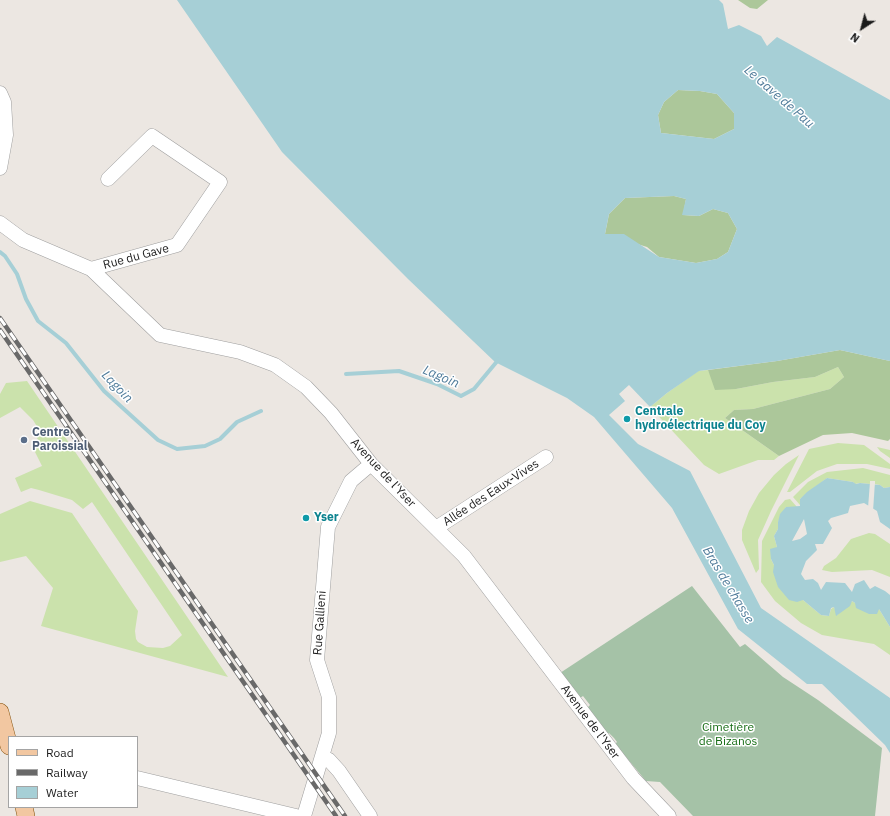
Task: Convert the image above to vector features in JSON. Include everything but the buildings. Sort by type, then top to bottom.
[{"type":"main road","points":[[0,712],[8,742]]},
{"type":"street","points":[[0,93],[4,102],[6,135],[0,168]]},
{"type":"street","name":"Rue du Gave","points":[[91,269],[177,245],[220,182],[152,136],[108,179]]},
{"type":"street","name":"Avenue de l'Yser","points":[[0,223],[23,240],[91,269],[160,335],[240,352],[275,365],[306,387],[330,413],[371,464],[464,556],[633,778],[669,816]]},
{"type":"street","name":"Allée des Eaux-Vives","points":[[436,528],[546,457]]},
{"type":"street","name":"Rue Gallieni","points":[[304,816],[329,733],[329,697],[317,660],[328,527],[351,481],[371,464]]},
{"type":"street","points":[[322,757],[329,760],[339,771],[370,816]]},
{"type":"street","points":[[138,778],[296,816]]},
{"type":"green space","points":[[738,0],[768,0],[757,9],[750,8]]},
{"type":"green space","points":[[678,90],[700,91],[717,94],[734,113],[734,129],[714,139],[661,133],[658,115],[664,102]]},
{"type":"green space","points":[[674,196],[686,199],[683,215],[699,216],[713,209],[728,213],[737,229],[728,252],[717,259],[696,263],[659,257],[647,247],[605,234],[609,214],[625,198]]},
{"type":"green space","points":[[840,350],[890,361],[890,439],[888,441],[852,433],[823,435],[779,456],[725,418],[734,410],[753,409],[830,389],[844,377],[838,367],[815,377],[773,382],[736,389],[715,390],[708,370],[777,361]]},
{"type":"green space","points":[[838,367],[844,377],[830,389],[753,409],[734,410],[725,418],[779,456],[774,460],[758,460],[719,474],[704,465],[650,407],[698,371],[708,370],[712,378],[736,389],[773,382],[815,377]]},
{"type":"green space","points":[[27,381],[228,677],[41,626],[53,588],[26,556],[0,562],[0,514],[30,501],[72,513],[138,611],[135,631],[138,642],[147,647],[163,648],[170,646],[182,635],[92,502],[83,509],[72,500],[39,490],[31,488],[21,492],[15,478],[42,466],[33,448],[40,444],[36,436],[41,433],[33,420],[20,407],[0,418],[0,394],[6,383]]},
{"type":"green space","points":[[838,443],[864,445],[890,464],[890,469],[867,464],[837,464],[817,471],[790,492],[787,492],[809,449]]},
{"type":"green space","points":[[877,447],[890,450],[890,458],[880,451]]},
{"type":"green space","points":[[799,455],[758,540],[759,569],[756,573],[742,540],[742,530],[749,511],[759,493],[774,475]]},
{"type":"green space","points":[[863,468],[890,475],[890,487],[884,488],[875,484],[875,481],[870,481],[870,484],[855,484],[853,482],[827,478],[800,499],[800,505],[793,497],[808,482],[827,472]]},
{"type":"green space","points":[[790,499],[797,507],[786,507],[778,522],[778,529],[774,536],[777,547],[771,559],[774,565],[803,600],[821,615],[829,616],[831,609],[834,607],[837,615],[852,601],[879,609],[890,627],[890,655],[874,644],[822,635],[801,623],[775,601],[761,582],[762,541],[779,507],[785,500]]},
{"type":"green space","points":[[869,533],[875,534],[890,544],[890,577],[872,570],[832,572],[822,570],[824,566],[836,558],[851,539]]},
{"type":"green space","name":"Cimetière de Bizanos","points":[[692,586],[740,647],[745,644],[783,677],[818,700],[882,748],[875,816],[693,816],[660,782],[646,781],[615,744],[617,742],[614,738],[609,733],[607,734],[587,708],[590,705],[583,696],[580,698],[560,673]]},
{"type":"water","points":[[177,0],[719,0],[723,4],[728,29],[739,25],[761,36],[767,46],[777,37],[890,100],[890,361],[840,350],[777,361],[699,371],[667,393],[650,407],[629,385],[619,394],[625,401],[609,415],[638,444],[690,471],[761,608],[890,698],[890,753],[885,745],[822,684],[807,684],[738,629],[672,508],[594,417],[567,398],[495,362],[408,279],[282,152]],"holes":[[[678,90],[700,91],[717,94],[734,113],[734,129],[714,139],[661,133],[658,115],[664,102]],[[674,196],[686,199],[682,215],[699,216],[713,209],[728,213],[737,229],[728,252],[717,259],[696,263],[659,257],[624,234],[605,234],[609,214],[625,198]]]},
{"type":"water","points":[[827,478],[853,482],[856,484],[880,485],[884,488],[890,487],[890,529],[880,522],[877,511],[864,503],[850,506],[848,513],[831,518],[828,521],[832,528],[823,544],[815,544],[817,550],[806,561],[801,574],[805,580],[813,579],[818,583],[821,590],[826,582],[845,583],[852,592],[855,584],[864,580],[870,589],[875,586],[885,591],[890,595],[890,627],[879,609],[877,614],[869,614],[856,608],[855,603],[852,601],[850,606],[836,616],[834,607],[831,608],[829,616],[821,615],[803,600],[797,602],[789,600],[778,587],[773,572],[774,565],[771,559],[770,549],[777,547],[774,536],[778,529],[780,514],[786,507],[800,506],[800,499],[807,492]],"holes":[[[804,519],[807,534],[800,539],[792,541]]]},
{"type":"pier","points":[[870,482],[875,482],[873,511],[868,508]]},
{"type":"waterway","name":"Lagoin","points":[[0,252],[5,256],[17,274],[26,299],[38,321],[66,343],[104,391],[158,440],[177,449],[205,446],[220,439],[237,422],[261,411]]},
{"type":"waterway","name":"Lagoin","points":[[346,374],[399,371],[437,384],[461,396],[474,389],[499,359]]},
{"type":"railway","points":[[0,318],[345,816]]},
{"type":"railway","points":[[0,330],[336,816]]},
{"type":"place","name":"Centrale hydroélectrique du Coy","points":[[627,419]]},
{"type":"place","name":"Centre Paroissial","points":[[24,440]]},
{"type":"place","name":"Yser","points":[[306,518]]},
{"type":"water label","name":"Le Gave de Pau","points":[[779,97]]},
{"type":"water label","name":"Bras de chasse","points":[[728,585]]}]
